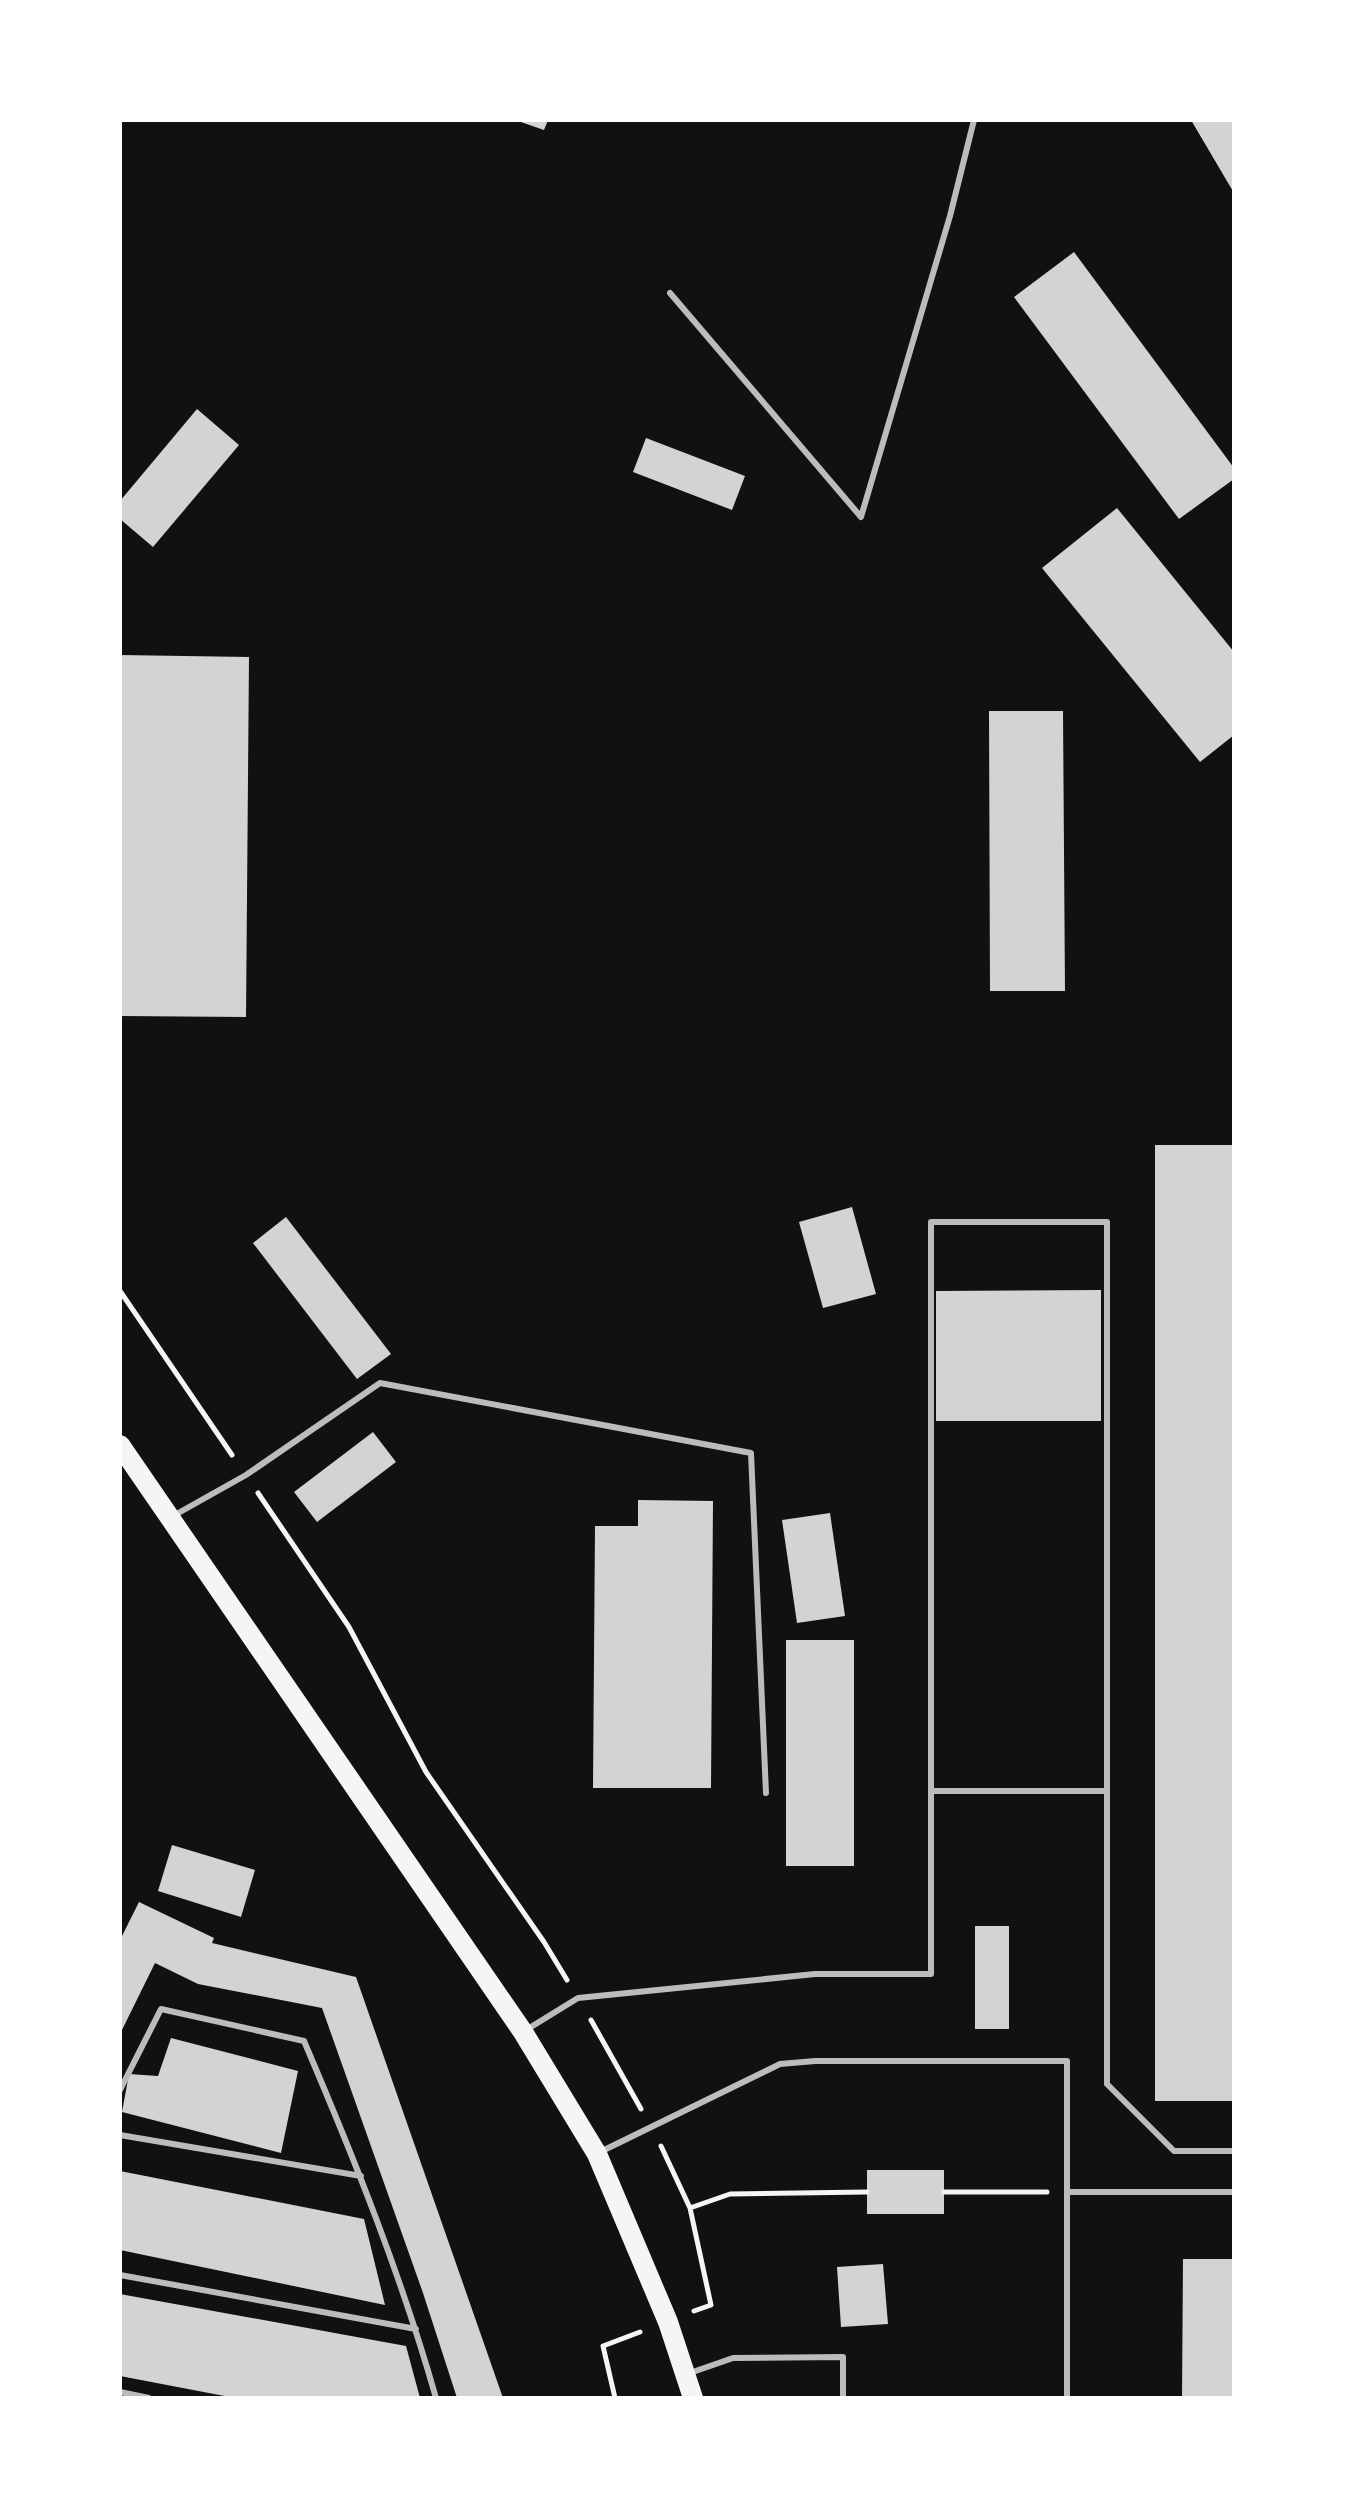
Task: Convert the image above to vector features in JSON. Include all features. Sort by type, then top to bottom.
[{"type":"main road","points":[[120,1445],[523,2032],[597,2154],[668,2322],[693,2398]]},
{"type":"lane","points":[[670,293],[861,517],[950,216],[974,120]]},
{"type":"lane","points":[[523,2032],[578,1998],[815,1974],[931,1974],[931,1222],[1107,1222],[1107,2084],[1174,2151],[1234,2151]]},
{"type":"lane","points":[[170,1518],[246,1475],[380,1383],[751,1453],[766,1793]]},
{"type":"lane","points":[[931,1791],[1107,1791]]},
{"type":"lane","points":[[120,2090],[161,2009],[304,2041],[361,2176],[416,2329],[436,2398]]},
{"type":"lane","points":[[597,2154],[780,2064],[815,2061],[1067,2061],[1067,2398]]},
{"type":"lane","points":[[120,2135],[361,2176]]},
{"type":"lane","points":[[1067,2192],[1234,2192]]},
{"type":"lane","points":[[120,2275],[416,2329]]},
{"type":"lane","points":[[684,2375],[733,2358],[843,2357],[843,2398]]},
{"type":"lane","points":[[120,2392],[149,2398]]},
{"type":"path","points":[[120,1291],[349,1627],[426,1772],[544,1942],[578,1998],[651,2126],[690,2208],[711,2305],[603,2346],[615,2398]]},
{"type":"path","points":[[690,2208],[730,2194],[867,2192]]},
{"type":"path","points":[[944,2192],[1067,2192]]},
{"type":"building","points":[[515,120],[548,120],[544,130]]},
{"type":"building","points":[[1191,120],[1234,120],[1234,193]]},
{"type":"building","points":[[1074,252],[1234,468],[1234,479],[1179,519],[1014,297]]},
{"type":"building","points":[[197,409],[239,445],[153,547],[120,519],[120,501]]},
{"type":"building","points":[[646,438],[745,476],[732,510],[633,472]]},
{"type":"building","points":[[1117,508],[1234,652],[1234,735],[1200,762],[1042,568]]},
{"type":"building","points":[[120,655],[249,657],[246,1017],[120,1016]]},
{"type":"building","points":[[989,711],[1063,711],[1065,991],[990,991]]},
{"type":"building","points":[[1155,1145],[1234,1145],[1234,2101],[1155,2101]]},
{"type":"building","points":[[852,1207],[876,1294],[823,1308],[799,1222]]},
{"type":"building","points":[[286,1217],[391,1354],[357,1379],[253,1243]]},
{"type":"building","points":[[1101,1290],[1101,1421],[936,1421],[936,1291]]},
{"type":"building","points":[[373,1432],[396,1462],[317,1522],[294,1492]]},
{"type":"building","points":[[638,1500],[713,1501],[711,1788],[593,1788],[595,1526],[638,1526]]},
{"type":"building","points":[[830,1513],[845,1616],[797,1623],[782,1520]]},
{"type":"building","points":[[786,1640],[854,1640],[854,1866],[786,1866]]},
{"type":"building","points":[[172,1845],[255,1870],[241,1917],[158,1891]]},
{"type":"building","points":[[139,1902],[214,1938],[212,1943],[356,1977],[503,2398],[457,2398],[322,2008],[198,1984],[155,1963],[120,2034],[120,1940]]},
{"type":"building","points":[[975,1926],[1009,1926],[1009,2029],[975,2029]]},
{"type":"building","points":[[171,2038],[298,2071],[281,2153],[122,2112],[129,2074],[158,2076]]},
{"type":"building","points":[[867,2170],[944,2170],[944,2214],[867,2214]]},
{"type":"building","points":[[120,2171],[364,2219],[385,2305],[120,2250]]},
{"type":"building","points":[[1183,2259],[1234,2259],[1234,2398],[1182,2398]]},
{"type":"building","points":[[883,2264],[888,2324],[841,2327],[837,2267]]},
{"type":"building","points":[[120,2294],[406,2346],[420,2398],[235,2398],[120,2376]]}]
